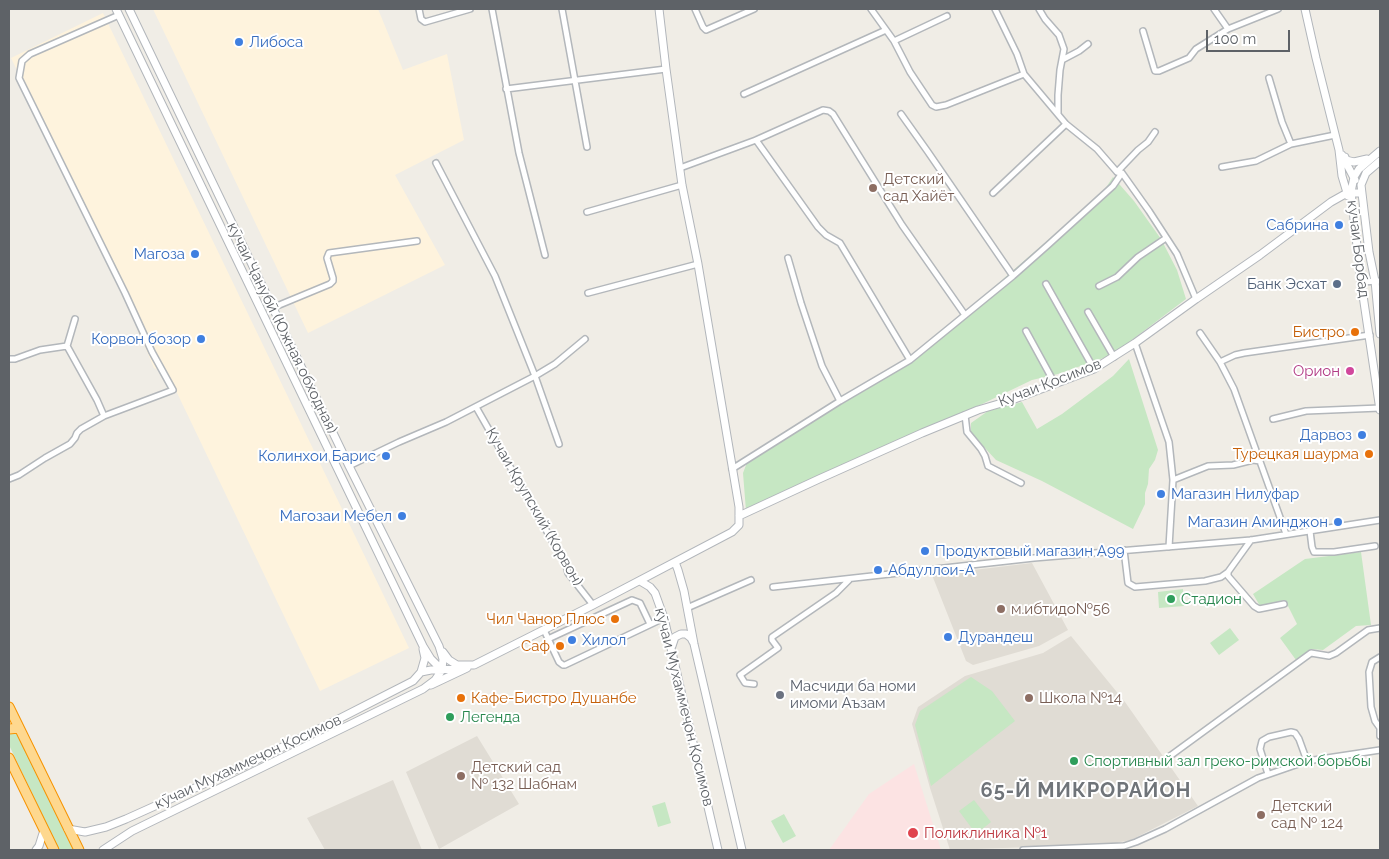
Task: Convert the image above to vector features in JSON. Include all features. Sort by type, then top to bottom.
[{"type":"highway","points":[[9,707],[79,850]]},
{"type":"highway","points":[[9,729],[19,728]]},
{"type":"highway","points":[[9,758],[54,850]]},
{"type":"main road","name":"кӯчаи Ҷанубӣ (Южная обходная)","points":[[129,9],[272,308],[438,646]]},
{"type":"main road","points":[[103,850],[132,831],[470,667],[640,581],[732,532],[739,525],[739,507],[698,264],[682,185],[659,9]]},
{"type":"main road","points":[[1305,9],[1338,147],[1342,176],[1349,192],[1362,193]]},
{"type":"main road","name":"кӯчаи Ҷанубӣ (Южная обходная)","points":[[118,12],[423,646]]},
{"type":"main road","points":[[1338,147],[1346,160],[1351,162],[1358,162],[1372,157]]},
{"type":"main road","points":[[1338,147],[1362,193]]},
{"type":"main road","points":[[1354,177],[1359,169],[1380,151]]},
{"type":"main road","points":[[1362,193],[1362,181],[1366,173],[1380,161]]},
{"type":"main road","name":"кӯчаи Борбад","points":[[1354,177],[1349,192],[1380,409]]},
{"type":"main road","name":"Кучаи Қосимов","points":[[739,516],[965,415],[1055,384],[1094,368],[1135,343],[1260,255],[1331,202],[1349,192]]},
{"type":"main road","name":"кӯчаи Борбад","points":[[1362,193],[1369,252],[1378,281],[1380,334]]},
{"type":"main road","points":[[1359,253],[1364,255],[1369,252]]},
{"type":"main road","name":"кӯчаи Мухаммеҷон Қосимов","points":[[675,562],[684,591],[694,644],[742,850]]},
{"type":"main road","name":"кӯчаи Мухаммеҷон Қосимов","points":[[640,581],[650,587],[655,593],[664,618],[718,850]]},
{"type":"main road","points":[[672,648],[675,637],[681,634],[686,634],[694,644]]},
{"type":"main road","points":[[423,646],[431,660],[442,670]]},
{"type":"main road","points":[[423,646],[425,658],[421,672],[470,667]]},
{"type":"main road","points":[[438,646],[449,660],[470,667]]},
{"type":"main road","points":[[423,689],[435,680],[442,670],[443,659],[438,646]]},
{"type":"main road","name":"кӯчаи Мухаммеҷон Қосимов","points":[[68,829],[85,832],[106,827],[126,819],[323,728],[413,681],[421,672]]},
{"type":"main road","points":[[126,819],[132,831]]},
{"type":"main road","points":[[36,850],[44,830]]},
{"type":"street","points":[[418,9],[421,19],[425,22],[470,9]]},
{"type":"street","points":[[492,9],[519,153],[545,255]]},
{"type":"street","points":[[562,9],[587,147]]},
{"type":"street","points":[[695,9],[703,27],[709,30],[754,9]]},
{"type":"street","points":[[871,9],[894,41],[910,72],[932,105],[936,107],[946,105],[1024,74]]},
{"type":"street","points":[[995,9],[1017,54],[1024,74],[1066,124],[1097,149],[1119,173],[1149,211],[1177,254],[1196,299]]},
{"type":"street","points":[[1039,9],[1061,41],[1064,49],[1058,94],[1058,114]]},
{"type":"street","points":[[1214,9],[1228,29]]},
{"type":"street","points":[[1143,31],[1155,71],[1159,71],[1189,58],[1196,49],[1228,29],[1278,9]]},
{"type":"street","points":[[9,479],[19,475],[70,444],[81,429],[104,416],[173,390],[152,352],[125,292],[19,78],[22,61],[30,54],[118,12]]},
{"type":"street","points":[[894,41],[946,16]]},
{"type":"street","points":[[744,94],[886,30]]},
{"type":"street","points":[[1062,60],[1088,44]]},
{"type":"street","points":[[506,89],[666,69]]},
{"type":"street","points":[[1269,78],[1282,122],[1291,144]]},
{"type":"street","points":[[680,168],[756,140],[823,110],[829,111],[833,114],[902,225],[965,315]]},
{"type":"street","points":[[900,114],[1013,276]]},
{"type":"street","points":[[993,193],[1066,124]]},
{"type":"street","points":[[732,469],[910,360],[1013,276],[1113,186],[1119,173],[1155,132]]},
{"type":"street","points":[[1222,167],[1256,161],[1291,144],[1335,135]]},
{"type":"street","points":[[756,140],[818,227],[826,235],[840,243],[910,360]]},
{"type":"street","points":[[436,163],[495,276],[535,376],[559,444]]},
{"type":"street","points":[[587,212],[682,185]]},
{"type":"street","points":[[1099,286],[1117,277],[1138,257],[1166,238]]},
{"type":"street","points":[[272,308],[330,284],[334,278],[327,258],[329,253],[417,241]]},
{"type":"street","points":[[788,258],[822,366],[840,402]]},
{"type":"street","points":[[588,293],[698,264]]},
{"type":"street","points":[[1362,282],[1378,281]]},
{"type":"street","points":[[1046,284],[1094,368]]},
{"type":"street","points":[[1088,312],[1114,357]]},
{"type":"street","points":[[75,319],[67,346],[104,416]]},
{"type":"street","points":[[1026,331],[1055,384]]},
{"type":"street","points":[[1200,333],[1220,362],[1234,389],[1286,534]]},
{"type":"street","points":[[1220,362],[1244,353],[1370,335]]},
{"type":"street","points":[[349,466],[446,422],[535,376],[555,364],[585,339]]},
{"type":"street","points":[[1135,343],[1168,442],[1173,480],[1169,547]]},
{"type":"street","points":[[9,359],[15,359],[40,350],[67,346]]},
{"type":"street","name":"Кучаи Крупский (Корвон)","points":[[476,407],[566,565],[568,573],[593,605]]},
{"type":"street","points":[[1273,419],[1306,411],[1380,409]]},
{"type":"street","points":[[965,415],[967,432],[985,456],[988,466],[1020,483]]},
{"type":"street","points":[[1173,480],[1208,466],[1232,465],[1253,460],[1260,462]]},
{"type":"street","points":[[774,587],[1034,558],[1251,540],[1380,520]]},
{"type":"street","points":[[1310,531],[1314,552],[1334,552],[1375,546]]},
{"type":"street","points":[[1124,550],[1128,583],[1135,587],[1205,581],[1221,577],[1228,572],[1251,540]]},
{"type":"street","points":[[1228,572],[1228,576],[1254,606],[1259,609],[1284,604]]},
{"type":"street","points":[[687,608],[751,580]]},
{"type":"street","points":[[754,684],[745,683],[740,675],[778,648],[772,637],[836,593],[849,580]]},
{"type":"street","points":[[548,639],[632,600],[640,603],[650,624]]},
{"type":"street","points":[[544,630],[559,662],[565,665],[664,618]]},
{"type":"street","points":[[1170,756],[1311,654],[1330,656],[1368,630],[1380,628]]},
{"type":"street","points":[[1380,658],[1372,662],[1369,672],[1371,708],[1375,721],[1380,728],[1380,736]]},
{"type":"street","points":[[1268,774],[1260,749],[1262,741],[1269,737],[1291,732],[1295,733],[1300,739],[1307,761]]},
{"type":"street","points":[[1023,850],[1125,848],[1165,829],[1268,774],[1307,761],[1380,750]]},
{"type":"shaded area","points":[[153,9],[378,9],[403,70],[447,54],[464,140],[395,175],[445,265],[308,333]]},
{"type":"shaded area","name":"Корвон бозор","points":[[103,13],[409,648],[320,691],[168,374],[154,368],[110,265],[11,58]]},
{"type":"shaded area","name":"м.ибтидо№56","points":[[1032,563],[1068,630],[1039,646],[973,665],[966,661],[932,575]]},
{"type":"shaded area","points":[[1071,636],[1125,702],[1198,806],[1131,840],[1110,844],[950,850],[912,724],[918,707],[965,676],[1043,653]]},
{"type":"shaded area","points":[[477,736],[519,804],[439,849],[406,772]]},
{"type":"shaded area","points":[[914,764],[941,850],[829,850],[869,794]]},
{"type":"shaded area","points":[[393,780],[422,850],[325,850],[307,818]]},
{"type":"green space","points":[[1113,177],[1134,201],[1161,239],[1177,270],[1186,299],[1112,355],[1058,374],[1032,380],[922,433],[746,511],[743,473],[748,460],[908,362],[1103,192]]},
{"type":"green space","points":[[1129,359],[1158,450],[1155,460],[1149,469],[1145,504],[1133,529],[1042,481],[996,460],[971,433],[971,423],[988,411],[1022,402],[1037,429],[1062,414],[1113,376]]},
{"type":"green space","points":[[1361,552],[1371,625],[1356,626],[1323,650],[1311,649],[1296,660],[1280,638],[1297,624],[1285,600],[1260,606],[1253,594],[1305,559]]},
{"type":"green space","name":"Стадион","points":[[1183,589],[1184,606],[1159,608],[1158,592]]},
{"type":"green space","name":"Стадион","points":[[1230,628],[1239,640],[1219,655],[1210,643]]},
{"type":"green space","points":[[971,677],[992,691],[1015,721],[931,786],[915,725],[920,711]]},
{"type":"green space","points":[[9,732],[19,736],[72,850],[59,850],[9,745]]},
{"type":"green space","points":[[974,800],[991,822],[976,834],[959,811]]},
{"type":"green space","points":[[665,802],[671,823],[658,827],[652,806]]},
{"type":"green space","points":[[784,814],[796,836],[783,843],[771,821]]},
{"type":"place","name":"Либоса","points":[[239,42]]},
{"type":"place","name":"Детский сад Хайёт","points":[[873,188]]},
{"type":"place","name":"Сабрина","points":[[1339,225]]},
{"type":"place","name":"Магоза","points":[[195,254]]},
{"type":"place","name":"Банк Эсхат","points":[[1337,284]]},
{"type":"place","name":"Бистро","points":[[1355,332]]},
{"type":"place","name":"Корвон бозор","points":[[201,339]]},
{"type":"place","name":"Орион","points":[[1350,371]]},
{"type":"place","name":"Дарвоз","points":[[1362,435]]},
{"type":"place","name":"Турецкая шаурма","points":[[1369,454]]},
{"type":"place","name":"Колинхои Барис","points":[[386,456]]},
{"type":"place","name":"Магазин Нилуфар","points":[[1161,494]]},
{"type":"place","name":"Магозаи Мебел","points":[[402,516]]},
{"type":"place","name":"Магазин Аминджон","points":[[1338,522]]},
{"type":"place","name":"Продуктовый магазин А99","points":[[925,551]]},
{"type":"place","name":"Абдуллои-А","points":[[878,570]]},
{"type":"place","name":"Стадион","points":[[1171,599]]},
{"type":"place","name":"м.ибтидо№56","points":[[1001,609]]},
{"type":"place","name":"Чил Чанор Плюс","points":[[615,619]]},
{"type":"place","name":"Дурандеш","points":[[948,637]]},
{"type":"place","name":"Хилол","points":[[572,640]]},
{"type":"place","name":"Саф","points":[[560,646]]},
{"type":"place","name":"Масчиди ба номи имоми Аъзам","points":[[780,695]]},
{"type":"place","name":"Кафе-Бистро Душанбе","points":[[461,698]]},
{"type":"place","name":"Школа №14","points":[[1029,698]]},
{"type":"place","name":"Легенда","points":[[450,717]]},
{"type":"place","name":"Спортивный зал греко-римской борьбы","points":[[1074,761]]},
{"type":"place","name":"Детский сад № 132 Шабнам","points":[[461,776]]},
{"type":"place","name":"Детский сад № 124","points":[[1261,815]]},
{"type":"place","name":"Поликлиника №1","points":[[913,833]]},
{"type":"district","name":"65-Й МИКРОРАЙОН","points":[[1086,791]]}]
